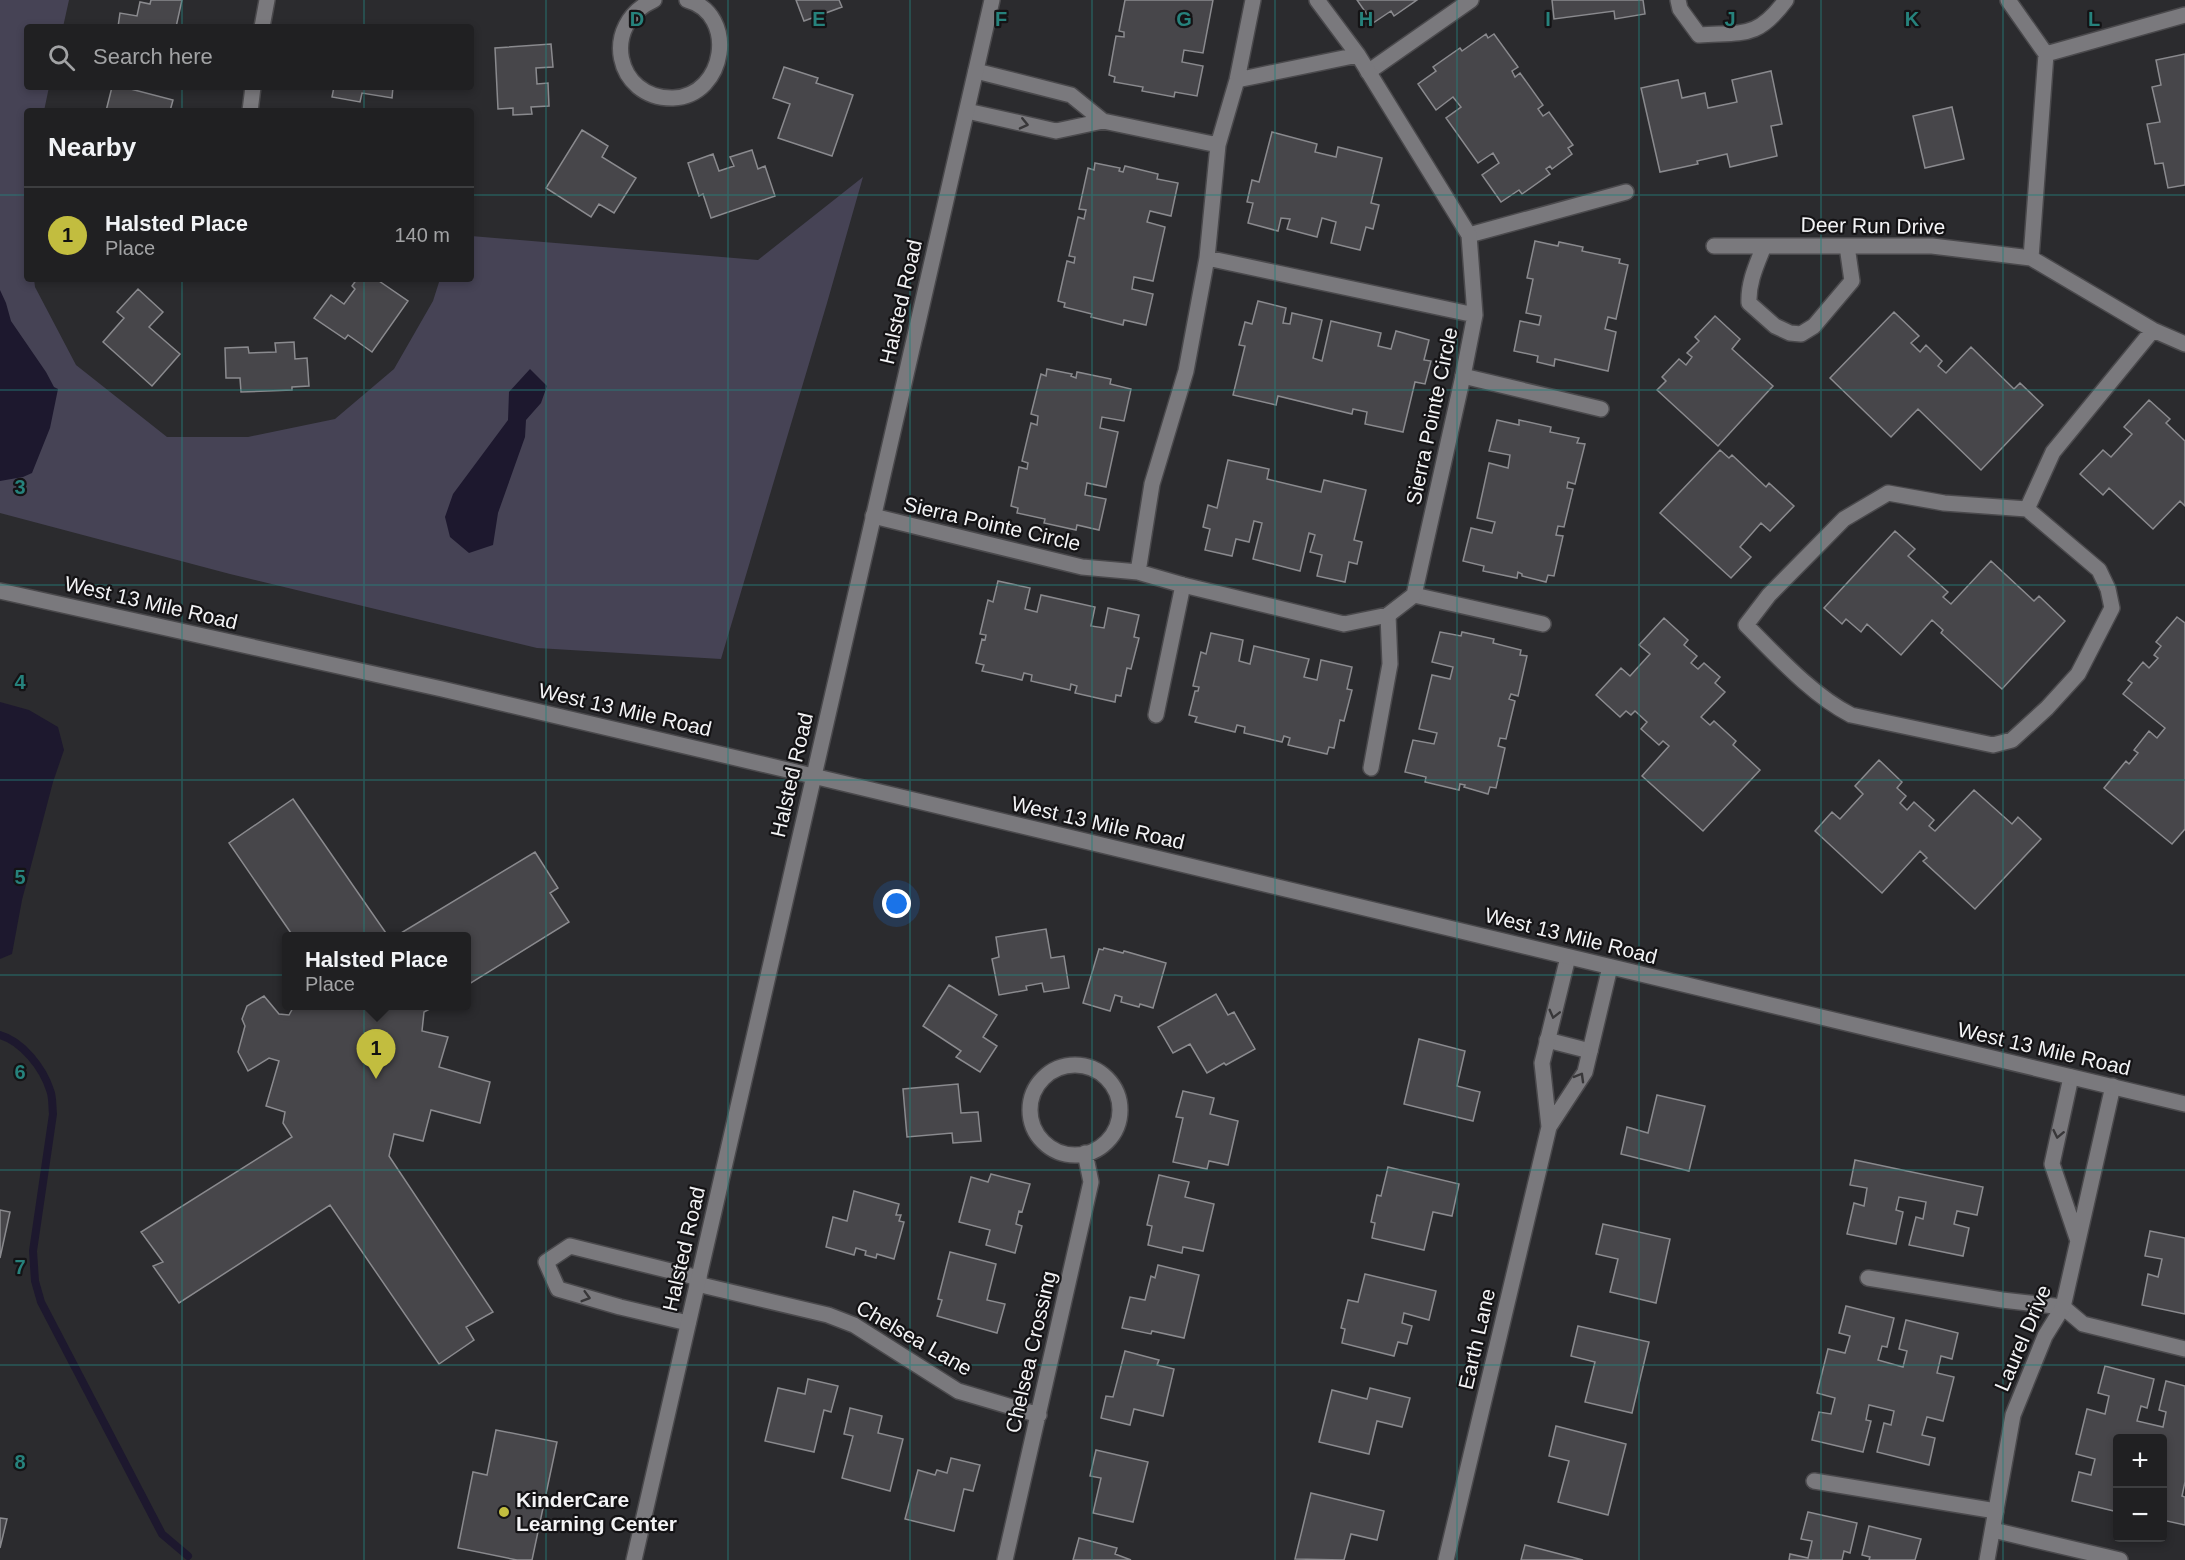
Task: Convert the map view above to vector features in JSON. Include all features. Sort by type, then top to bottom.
[{"type":"street","points":[[263,24],[267,0]]},
{"type":"street","points":[[654,0],[643,5],[631,16],[622,30],[620,47],[622,63],[630,78],[642,89],[657,96],[674,98],[690,94],[704,85],[715,72],[720,56],[720,39],[715,24],[705,10],[687,0]]},
{"type":"street","name":"Halsted Road","points":[[634,1560],[992,0]]},
{"type":"street","points":[[1138,572],[1152,484],[1186,371],[1207,258],[1218,145],[1237,80],[1253,0]]},
{"type":"street","name":"Sierra Pointe Circle","points":[[873,516],[1082,567],[1138,572],[1344,624],[1388,615],[1414,595],[1475,315],[1469,236],[1358,55],[1317,0]]},
{"type":"street","points":[[1368,72],[1471,0]]},
{"type":"street","points":[[1678,0],[1680,9],[1699,35],[1753,31],[1773,18],[1786,0]]},
{"type":"street","points":[[2008,0],[2046,54],[2031,258]]},
{"type":"street","points":[[2046,54],[2185,15]]},
{"type":"street","points":[[1237,80],[1358,55]]},
{"type":"street","points":[[976,71],[1071,95],[1103,121]]},
{"type":"street","points":[[250,108],[254,90]]},
{"type":"street","points":[[967,111],[1056,131],[1103,121],[1218,145]]},
{"type":"street","points":[[1469,236],[1626,192]]},
{"type":"street","name":"Deer Run Drive","points":[[1714,246],[1932,246],[2031,258],[2153,330],[2185,344]]},
{"type":"street","points":[[1764,246],[1748,291],[1749,303],[1775,326],[1790,333],[1801,334],[1814,326],[1852,281],[1847,246]]},
{"type":"street","points":[[1207,258],[1475,315]]},
{"type":"street","points":[[2027,509],[2053,452],[2153,330]]},
{"type":"street","points":[[1463,376],[1601,409]]},
{"type":"street","points":[[1888,493],[1944,503],[2027,509],[2099,570],[2108,590],[2112,608],[2078,674],[2047,708],[2012,740],[1993,746],[1851,715],[1839,709],[1790,669],[1746,625],[1769,595],[1844,519],[1888,493]]},
{"type":"street","points":[[1156,715],[1183,585]]},
{"type":"street","name":"West 13 Mile Road","points":[[0,591],[442,689],[813,776],[2185,1104]]},
{"type":"street","points":[[1414,595],[1543,624]]},
{"type":"street","points":[[1371,768],[1390,664],[1388,615]]},
{"type":"street","name":"Earth Lane","points":[[1446,1560],[1549,1127],[1542,1062],[1568,957]]},
{"type":"street","name":"Earth Lane","points":[[1549,1127],[1585,1072],[1610,968]]},
{"type":"street","points":[[1547,1040],[1590,1051]]},
{"type":"street","points":[[1072,1065],[1087,1066],[1101,1073],[1111,1083],[1118,1096],[1120,1110],[1118,1125],[1110,1138],[1099,1148],[1085,1154],[1071,1155],[1056,1151],[1044,1142],[1035,1130],[1031,1116],[1031,1101],[1036,1088],[1045,1076],[1058,1068],[1072,1065]]},
{"type":"street","points":[[2071,1077],[2052,1164],[2078,1238]]},
{"type":"street","name":"Laurel Drive","points":[[1987,1560],[2013,1415],[2045,1336],[2063,1307],[2113,1086]]},
{"type":"street","name":"Chelsea Crossing","points":[[1005,1560],[1091,1182],[1085,1154]]},
{"type":"street","name":"Chelsea Lane","points":[[688,1323],[558,1289],[546,1262],[570,1246],[828,1314],[854,1325],[958,1391],[1039,1415]]},
{"type":"street","points":[[1868,1278],[2001,1300],[2063,1307],[2083,1324],[2185,1349]]},
{"type":"street","points":[[1814,1481],[1996,1511]]},
{"type":"street","points":[[1993,1530],[2120,1560]]},
{"type":"shaded area","points":[[0,0],[69,0],[64,24],[24,24],[24,90],[48,90],[45,108],[24,108],[24,282],[34,282],[76,365],[167,437],[248,437],[335,419],[394,369],[433,301],[439,282],[474,282],[474,236],[758,260],[863,177],[721,659],[537,648],[230,574],[0,513]]},
{"type":"shaded area","points":[[0,290],[11,321],[54,387],[58,389],[50,428],[32,473],[0,481]]},
{"type":"shaded area","points":[[530,369],[547,386],[541,403],[526,420],[525,437],[498,513],[493,545],[469,553],[450,537],[445,517],[453,494],[508,420],[509,392]]},
{"type":"shaded area","points":[[0,702],[29,710],[58,727],[64,750],[53,782],[22,900],[12,954],[0,959]]},
{"type":"building","points":[[151,0],[182,0],[177,24],[118,24],[120,13],[137,16],[140,2],[150,4]]},
{"type":"building","points":[[796,0],[839,0],[842,7],[804,21]]},
{"type":"building","points":[[1125,0],[1213,0],[1203,53],[1184,50],[1182,62],[1203,66],[1197,96],[1175,92],[1174,97],[1142,91],[1143,87],[1114,82],[1115,77],[1109,75],[1116,36],[1124,37],[1124,32],[1119,31]]},
{"type":"building","points":[[1357,0],[1417,0],[1394,16],[1391,11],[1373,23]]},
{"type":"building","points":[[1552,0],[1643,0],[1645,14],[1615,19],[1614,11],[1554,19]]},
{"type":"building","points":[[1486,34],[1488,38],[1494,34],[1518,67],[1512,71],[1515,77],[1520,73],[1543,105],[1538,109],[1543,116],[1549,112],[1573,145],[1568,148],[1572,154],[1552,169],[1550,166],[1546,169],[1550,174],[1522,194],[1519,190],[1501,202],[1482,175],[1499,163],[1493,153],[1478,163],[1446,118],[1461,107],[1453,97],[1436,110],[1418,84],[1436,71],[1433,67],[1460,48],[1462,51]]},
{"type":"building","points":[[551,44],[553,67],[536,68],[537,84],[548,83],[549,106],[531,107],[532,114],[513,115],[513,108],[498,109],[495,48]]},
{"type":"building","points":[[2185,54],[2185,185],[2168,188],[2163,163],[2155,164],[2147,124],[2160,122],[2152,87],[2161,85],[2156,60]]},
{"type":"building","points":[[784,67],[818,78],[816,83],[853,95],[832,156],[778,138],[790,104],[773,98]]},
{"type":"building","points":[[1771,71],[1782,124],[1771,126],[1777,156],[1730,167],[1727,154],[1697,161],[1698,164],[1660,172],[1641,88],[1678,80],[1682,98],[1705,93],[1708,108],[1737,102],[1732,80]]},
{"type":"building","points":[[111,90],[135,90],[173,100],[171,108],[107,108]]},
{"type":"building","points":[[333,90],[393,90],[392,98],[362,93],[360,102],[332,97]]},
{"type":"building","points":[[1952,107],[1964,159],[1925,168],[1913,116]]},
{"type":"building","points":[[582,130],[608,146],[602,157],[636,178],[614,213],[599,204],[591,217],[546,188]]},
{"type":"building","points":[[1272,132],[1317,144],[1315,152],[1336,157],[1338,147],[1382,158],[1371,203],[1379,205],[1373,229],[1366,227],[1360,250],[1331,243],[1336,222],[1322,218],[1317,237],[1287,229],[1290,219],[1281,218],[1278,231],[1248,223],[1253,203],[1247,202],[1252,180],[1259,182]]},
{"type":"building","points":[[752,150],[758,169],[765,166],[775,196],[711,218],[703,194],[699,196],[688,163],[713,154],[719,171],[734,166],[730,157]]},
{"type":"building","points":[[1095,163],[1120,168],[1119,171],[1123,172],[1125,166],[1158,174],[1157,179],[1178,183],[1171,216],[1150,211],[1147,222],[1165,227],[1153,281],[1134,277],[1132,289],[1153,294],[1146,325],[1124,320],[1123,325],[1091,317],[1092,314],[1064,307],[1065,303],[1058,301],[1067,261],[1074,263],[1075,257],[1069,256],[1078,217],[1084,219],[1086,210],[1079,209],[1088,168],[1094,170]]},
{"type":"building","points":[[1535,241],[1558,246],[1559,242],[1583,247],[1582,251],[1620,259],[1619,263],[1628,265],[1616,319],[1608,317],[1605,329],[1616,332],[1608,371],[1555,359],[1554,366],[1537,362],[1538,356],[1514,351],[1520,321],[1539,325],[1541,316],[1526,313],[1533,279],[1527,278]]},
{"type":"building","points":[[355,282],[380,282],[408,301],[372,352],[348,335],[345,339],[314,318],[331,295],[344,304],[355,289],[352,286]]},
{"type":"building","points":[[138,289],[163,312],[149,327],[180,354],[152,386],[103,342],[124,318],[117,312]]},
{"type":"building","points":[[1258,301],[1286,308],[1283,323],[1290,324],[1292,313],[1322,320],[1313,358],[1322,361],[1331,321],[1381,333],[1378,346],[1391,349],[1396,331],[1429,340],[1424,360],[1431,361],[1425,384],[1415,382],[1403,432],[1365,424],[1367,412],[1353,409],[1352,414],[1278,396],[1276,405],[1233,395],[1245,346],[1239,345],[1245,322],[1252,324]]},
{"type":"building","points":[[1894,312],[1919,336],[1911,343],[1920,352],[1926,345],[1942,361],[1938,366],[1946,373],[1971,347],[2014,389],[2020,383],[2043,405],[1981,470],[1918,409],[1891,437],[1830,378]]},
{"type":"building","points":[[1715,316],[1740,339],[1732,349],[1773,386],[1718,446],[1657,390],[1666,381],[1662,377],[1679,359],[1686,365],[1692,357],[1687,353],[1699,341],[1695,337]]},
{"type":"building","points":[[294,342],[295,359],[307,358],[309,386],[292,387],[292,390],[241,392],[240,378],[226,378],[225,348],[248,347],[249,353],[276,352],[275,343]]},
{"type":"building","points":[[1047,369],[1072,374],[1071,376],[1076,378],[1077,372],[1111,379],[1110,384],[1131,389],[1124,421],[1102,417],[1100,428],[1118,432],[1106,487],[1087,483],[1085,495],[1106,499],[1099,530],[1077,525],[1076,530],[1044,523],[1045,519],[1017,513],[1018,508],[1011,506],[1019,467],[1027,469],[1028,463],[1022,461],[1031,423],[1037,425],[1038,416],[1031,414],[1041,374],[1046,376]]},
{"type":"building","points":[[2149,400],[2170,419],[2166,423],[2185,441],[2185,506],[2180,501],[2153,529],[2109,488],[2103,495],[2080,474],[2103,450],[2111,457],[2132,434],[2124,427]]},
{"type":"building","points":[[1497,420],[1519,425],[1519,420],[1551,427],[1550,432],[1579,438],[1577,443],[1585,444],[1575,484],[1568,482],[1567,488],[1573,489],[1564,527],[1558,526],[1556,535],[1563,536],[1554,576],[1548,575],[1546,582],[1522,576],[1518,572],[1517,578],[1483,571],[1484,566],[1463,561],[1471,528],[1492,533],[1495,522],[1477,518],[1489,463],[1508,468],[1510,455],[1489,451]]},
{"type":"building","points":[[1720,450],[1729,458],[1732,455],[1766,487],[1769,483],[1794,506],[1770,531],[1761,523],[1740,547],[1751,557],[1731,578],[1660,513]]},
{"type":"building","points":[[1228,460],[1269,469],[1267,479],[1321,492],[1324,480],[1366,490],[1354,540],[1362,542],[1357,564],[1349,562],[1345,582],[1317,576],[1322,555],[1310,552],[1315,535],[1309,533],[1300,571],[1253,559],[1262,523],[1254,521],[1249,542],[1236,539],[1232,556],[1205,550],[1210,529],[1203,527],[1208,505],[1217,508]]},
{"type":"building","points":[[1895,531],[1915,549],[1908,556],[1948,592],[1943,597],[1951,604],[1991,561],[2034,601],[2039,596],[2065,621],[2002,689],[1941,633],[1943,630],[1932,620],[1901,655],[1867,624],[1861,632],[1846,619],[1842,624],[1824,608]]},
{"type":"building","points":[[998,581],[1030,588],[1025,609],[1037,612],[1041,595],[1095,607],[1091,626],[1104,628],[1108,608],[1139,615],[1134,637],[1139,638],[1131,669],[1127,668],[1121,696],[1116,695],[1115,702],[1075,693],[1077,686],[1071,684],[1070,690],[1031,681],[1032,675],[1024,673],[1022,680],[982,671],[984,665],[976,663],[982,639],[985,640],[986,635],[980,634],[988,600],[993,602]]},
{"type":"building","points":[[2177,617],[2185,623],[2185,829],[2172,844],[2104,788],[2126,761],[2129,764],[2138,753],[2134,750],[2149,731],[2157,738],[2165,728],[2123,694],[2132,683],[2128,680],[2143,662],[2149,668],[2158,658],[2154,655],[2161,646],[2156,642]]},
{"type":"building","points":[[1664,618],[1688,640],[1684,645],[1697,656],[1691,663],[1698,669],[1704,663],[1720,677],[1715,683],[1725,692],[1701,717],[1710,725],[1714,721],[1736,741],[1733,745],[1760,770],[1703,831],[1642,776],[1669,746],[1663,741],[1659,745],[1641,729],[1647,722],[1635,711],[1631,715],[1626,711],[1620,717],[1596,695],[1621,668],[1630,676],[1650,654],[1639,645]]},
{"type":"building","points":[[1440,632],[1461,636],[1462,632],[1494,639],[1493,643],[1521,650],[1520,655],[1527,656],[1518,696],[1511,694],[1509,699],[1515,701],[1506,739],[1500,738],[1498,746],[1505,748],[1496,788],[1490,787],[1488,794],[1460,784],[1459,790],[1425,782],[1426,777],[1405,772],[1413,740],[1434,744],[1437,733],[1419,729],[1432,675],[1450,679],[1453,667],[1432,662]]},
{"type":"building","points":[[1211,633],[1243,640],[1239,661],[1250,664],[1254,646],[1309,659],[1304,677],[1317,680],[1321,660],[1352,667],[1347,689],[1352,690],[1344,721],[1340,720],[1334,748],[1329,747],[1327,754],[1288,745],[1290,738],[1284,736],[1282,742],[1244,733],[1245,727],[1237,725],[1235,732],[1195,722],[1197,717],[1189,715],[1195,691],[1198,691],[1199,687],[1193,686],[1201,652],[1206,654]]},
{"type":"building","points":[[1879,760],[1902,782],[1897,788],[1906,796],[1900,803],[1907,810],[1914,802],[1934,820],[1929,826],[1935,831],[1974,790],[2012,824],[2018,817],[2041,839],[1975,909],[1923,861],[1927,858],[1920,851],[1882,893],[1815,831],[1832,812],[1840,819],[1863,794],[1855,786]]},
{"type":"building","points":[[293,799],[385,932],[290,932],[229,843]]},
{"type":"building","points":[[535,852],[558,888],[550,893],[569,922],[471,983],[471,932],[403,932]]},
{"type":"building","points":[[1046,929],[1051,958],[1064,956],[1069,988],[1044,992],[1042,983],[1026,986],[1027,990],[999,995],[992,959],[999,957],[996,937]]},
{"type":"building","points":[[1104,948],[1166,963],[1153,1008],[1121,1002],[1122,997],[1115,995],[1110,1011],[1083,1003],[1099,949]]},
{"type":"building","points":[[949,985],[997,1015],[983,1037],[997,1046],[980,1072],[956,1057],[961,1051],[923,1026]]},
{"type":"building","points":[[1216,994],[1228,1015],[1234,1012],[1255,1049],[1207,1073],[1190,1044],[1173,1053],[1158,1027]]},
{"type":"building","points":[[264,996],[279,1014],[289,1015],[292,1010],[428,1010],[424,1012],[422,1031],[448,1037],[439,1067],[490,1082],[480,1123],[431,1110],[423,1141],[394,1134],[389,1156],[493,1312],[466,1327],[474,1340],[439,1364],[330,1205],[179,1303],[153,1266],[163,1262],[141,1232],[292,1137],[283,1123],[285,1112],[266,1106],[279,1061],[269,1058],[248,1071],[238,1052],[245,1026],[242,1019],[247,1006]]},
{"type":"building","points":[[1419,1039],[1465,1051],[1457,1086],[1480,1092],[1473,1121],[1404,1104]]},
{"type":"building","points":[[958,1084],[961,1113],[978,1112],[981,1141],[953,1143],[952,1133],[907,1137],[903,1089]]},
{"type":"building","points":[[1183,1091],[1214,1098],[1210,1114],[1238,1121],[1228,1165],[1209,1161],[1207,1169],[1173,1162],[1183,1118],[1176,1117]]},
{"type":"building","points":[[1657,1095],[1705,1106],[1689,1171],[1621,1154],[1627,1127],[1648,1133]]},
{"type":"building","points":[[1855,1160],[1983,1187],[1977,1215],[1957,1211],[1954,1224],[1969,1228],[1963,1256],[1909,1245],[1916,1217],[1923,1219],[1926,1202],[1899,1197],[1896,1210],[1903,1212],[1896,1244],[1847,1234],[1854,1203],[1864,1206],[1867,1188],[1850,1185]]},
{"type":"building","points":[[1388,1167],[1459,1184],[1452,1216],[1433,1212],[1424,1250],[1372,1238],[1375,1223],[1371,1222],[1377,1195],[1381,1196]]},
{"type":"building","points":[[991,1174],[1030,1184],[1016,1224],[1022,1226],[1015,1253],[986,1245],[990,1230],[959,1222],[971,1177],[988,1182]]},
{"type":"building","points":[[1159,1175],[1189,1182],[1185,1197],[1214,1204],[1203,1251],[1183,1247],[1182,1253],[1148,1245],[1152,1226],[1147,1225]]},
{"type":"building","points":[[854,1191],[899,1204],[896,1215],[901,1215],[899,1221],[904,1222],[894,1259],[877,1254],[876,1258],[865,1255],[866,1251],[856,1248],[854,1255],[826,1247],[833,1217],[847,1221]]},
{"type":"building","points":[[0,1210],[10,1212],[0,1258]]},
{"type":"building","points":[[1603,1224],[1670,1239],[1656,1303],[1610,1292],[1618,1259],[1596,1254]]},
{"type":"building","points":[[2150,1231],[2185,1238],[2185,1314],[2142,1305],[2148,1274],[2158,1277],[2162,1259],[2145,1256]]},
{"type":"building","points":[[950,1252],[996,1264],[987,1300],[1005,1304],[997,1333],[937,1316],[942,1300],[938,1299]]},
{"type":"building","points":[[1158,1265],[1199,1275],[1184,1338],[1152,1331],[1151,1334],[1122,1328],[1130,1297],[1145,1300],[1151,1276],[1155,1278]]},
{"type":"building","points":[[1365,1274],[1436,1291],[1429,1320],[1404,1313],[1402,1323],[1412,1326],[1407,1344],[1398,1342],[1394,1356],[1342,1343],[1345,1329],[1341,1328],[1348,1300],[1358,1302]]},
{"type":"building","points":[[1846,1306],[1894,1318],[1887,1347],[1882,1346],[1878,1360],[1903,1367],[1907,1351],[1899,1349],[1906,1320],[1958,1333],[1952,1359],[1941,1356],[1937,1373],[1954,1377],[1943,1421],[1927,1417],[1922,1435],[1935,1438],[1929,1465],[1877,1452],[1884,1423],[1891,1425],[1894,1411],[1869,1405],[1866,1420],[1871,1421],[1863,1452],[1812,1440],[1819,1412],[1831,1414],[1835,1398],[1817,1393],[1828,1349],[1845,1353],[1850,1336],[1839,1333]]},
{"type":"building","points":[[1578,1326],[1649,1342],[1632,1413],[1585,1402],[1595,1362],[1571,1356]]},
{"type":"building","points":[[1125,1351],[1159,1360],[1157,1365],[1174,1369],[1163,1416],[1134,1409],[1130,1425],[1101,1418],[1106,1396],[1113,1397]]},
{"type":"building","points":[[2105,1366],[2154,1379],[2147,1408],[2141,1406],[2137,1421],[2163,1427],[2166,1412],[2159,1410],[2166,1381],[2185,1386],[2185,1482],[2182,1496],[2185,1497],[2185,1525],[2167,1521],[2167,1434],[2113,1434],[2113,1511],[2072,1501],[2079,1472],[2091,1475],[2095,1459],[2076,1454],[2087,1409],[2105,1414],[2109,1396],[2098,1393]]},
{"type":"building","points":[[808,1379],[838,1386],[831,1412],[824,1410],[814,1452],[765,1441],[778,1388],[805,1394]]},
{"type":"building","points":[[1370,1388],[1410,1398],[1402,1427],[1377,1421],[1369,1454],[1319,1442],[1332,1390],[1367,1399]]},
{"type":"building","points":[[850,1408],[882,1416],[878,1433],[903,1439],[890,1491],[842,1478],[853,1436],[844,1434]]},
{"type":"building","points":[[1556,1426],[1626,1444],[1608,1515],[1558,1502],[1569,1461],[1549,1456]]},
{"type":"building","name":"KinderCare Learning Center","points":[[496,1430],[557,1442],[532,1560],[517,1560],[458,1548],[473,1472],[487,1475]]},
{"type":"building","points":[[1096,1450],[1148,1462],[1133,1522],[1093,1513],[1101,1478],[1090,1476]]},
{"type":"building","points":[[951,1458],[980,1465],[973,1491],[964,1489],[954,1531],[905,1519],[918,1470],[935,1475],[937,1470],[947,1473]]},
{"type":"building","points":[[1311,1493],[1384,1511],[1377,1540],[1351,1534],[1344,1560],[1295,1559]]},
{"type":"building","points":[[1808,1512],[1857,1523],[1850,1553],[1844,1551],[1842,1560],[1789,1560],[1790,1554],[1808,1558],[1812,1541],[1801,1539]]},
{"type":"building","points":[[0,1518],[7,1519],[0,1548]]},
{"type":"building","points":[[1869,1526],[1921,1539],[1915,1560],[1869,1560],[1870,1557],[1862,1555]]},
{"type":"building","points":[[1079,1538],[1117,1548],[1115,1554],[1131,1560],[1073,1560]]},
{"type":"building","points":[[1525,1545],[1583,1560],[1521,1560]]},
{"type":"waterway","points":[[0,1035],[16,1043],[31,1056],[47,1082],[52,1096],[53,1114],[33,1251],[35,1281],[41,1302],[162,1534],[188,1556]]},
{"type":"place","name":"Halsted Place","points":[[376,1079]]},
{"type":"place","name":"KinderCare Learning Center","points":[[504,1512]]}]
